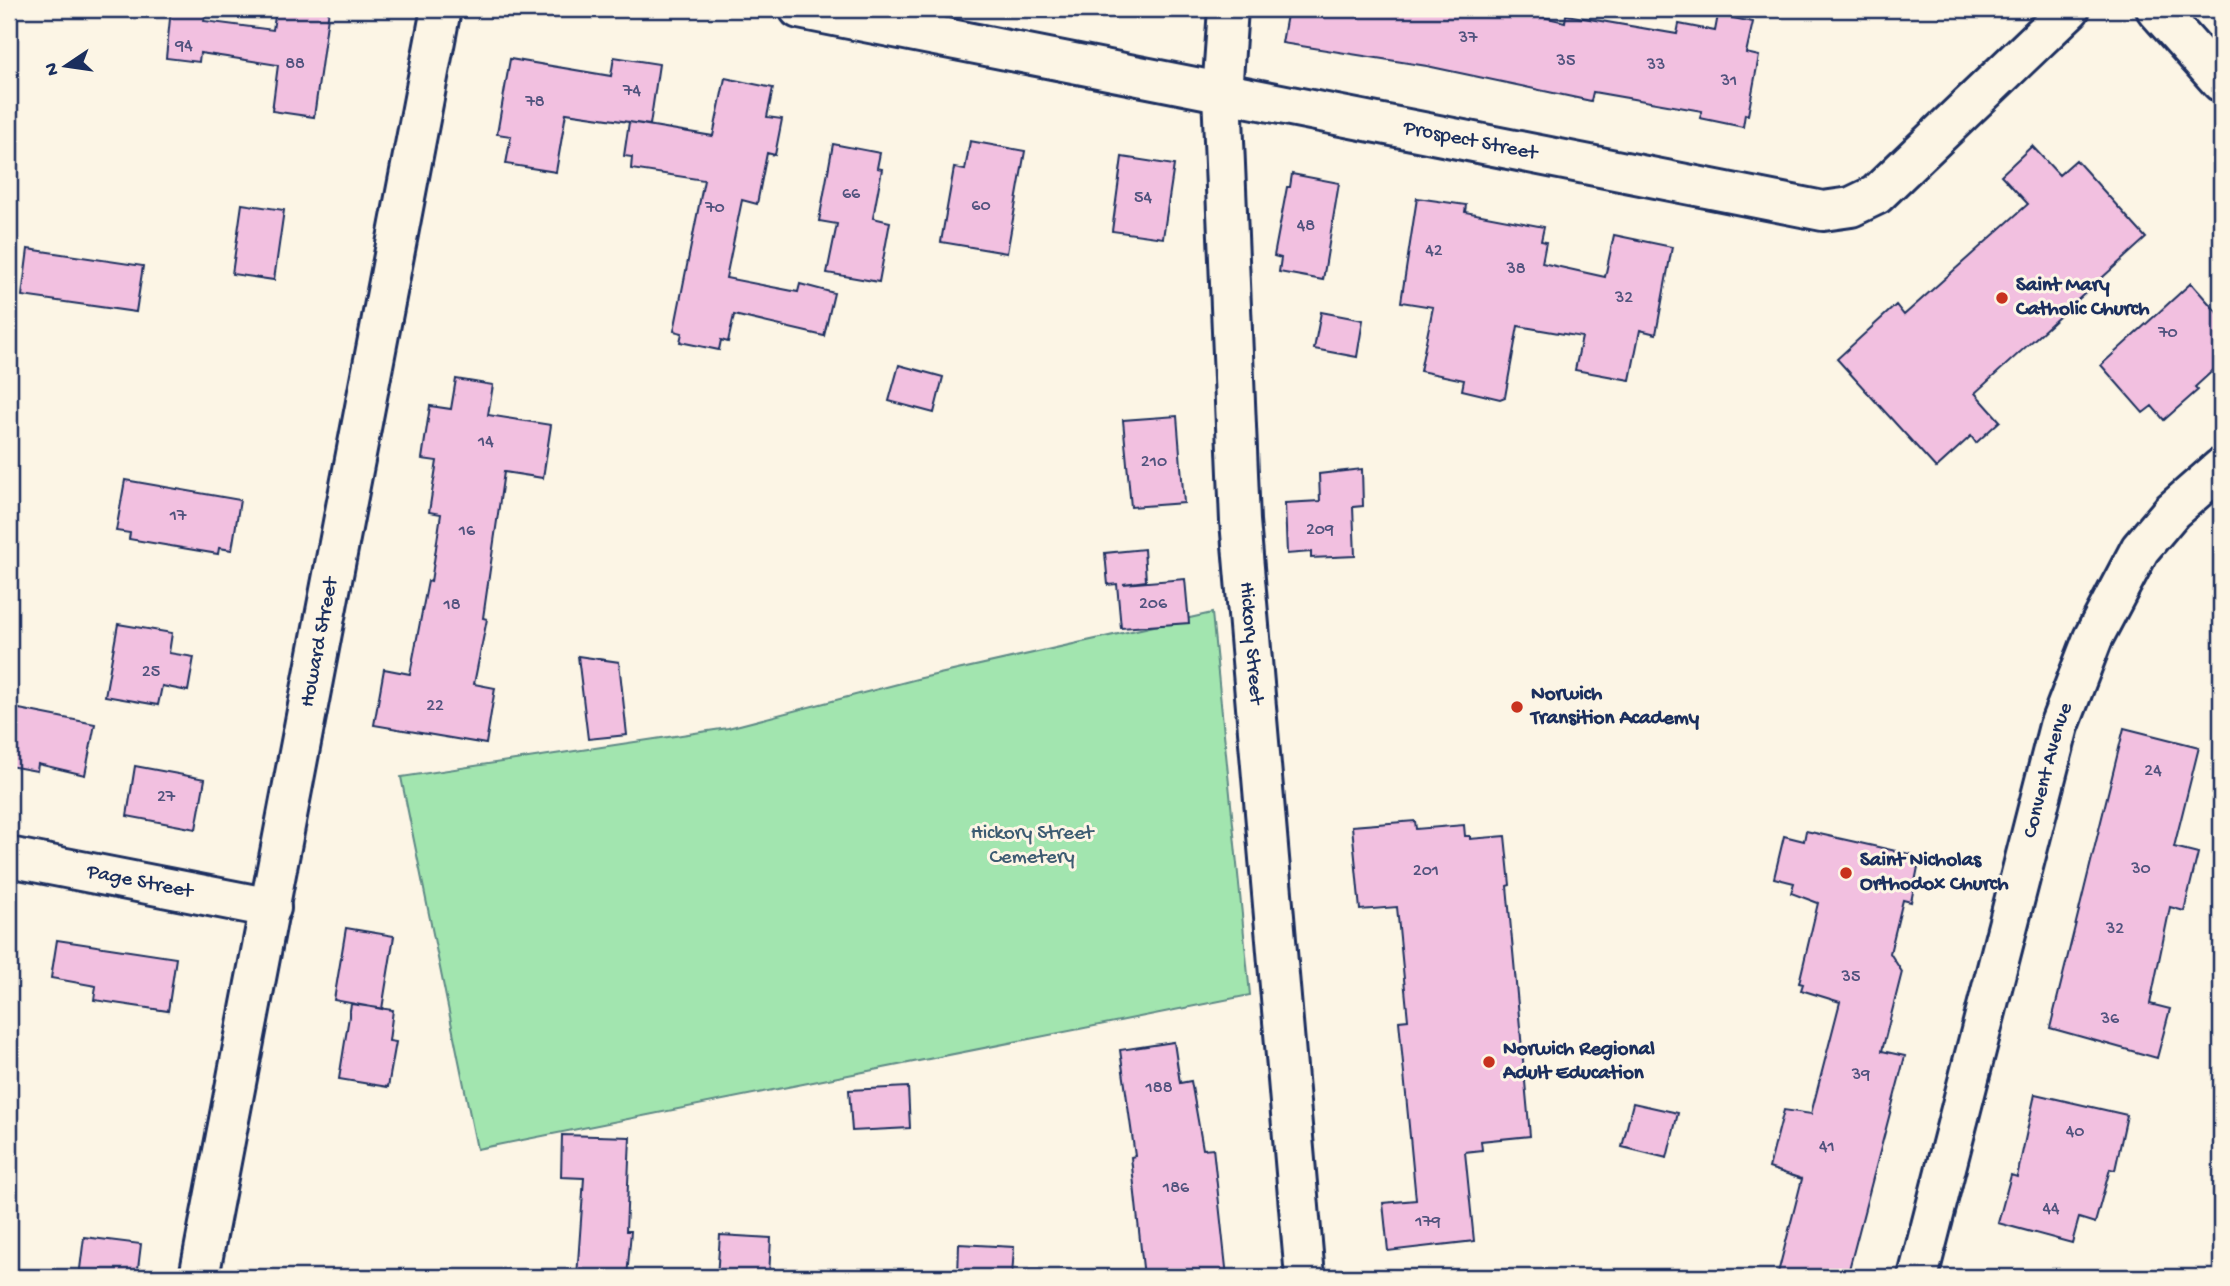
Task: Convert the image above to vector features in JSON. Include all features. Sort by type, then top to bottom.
[{"type":"street","name":"Howard Street","points":[[199,1277],[441,9]]},
{"type":"street","name":"Prospect Street","points":[[799,9],[1783,205],[1832,211],[1851,207],[1876,195],[2070,9]]},
{"type":"street","name":"Hickory Street","points":[[1228,9],[1222,93],[1240,521],[1305,1277]]},
{"type":"street","points":[[2156,9],[2221,82]]},
{"type":"street","name":"Convent Avenue","points":[[1918,1277],[2059,726],[2071,689],[2093,638],[2149,536],[2172,511],[2221,468]]},
{"type":"street","name":"Page Street","points":[[9,857],[271,908]]},
{"type":"green space","name":"Hickory Street Cemetery","points":[[1212,613],[1250,995],[477,1149],[401,777],[728,728],[917,679]]},
{"type":"building","points":[[171,9],[206,9],[204,21],[273,30],[276,9],[329,9],[314,117],[272,111],[278,65],[200,53],[199,62],[166,58]]},
{"type":"building","points":[[1288,9],[1508,9],[1565,22],[1566,15],[1677,34],[1679,24],[1715,31],[1718,15],[1753,22],[1746,53],[1759,56],[1748,115],[1745,114],[1743,127],[1700,118],[1702,111],[1593,92],[1591,101],[1427,66],[1282,43]]},
{"type":"building","points":[[614,57],[659,64],[650,125],[566,113],[556,172],[506,164],[511,136],[497,134],[510,59],[611,76]]},
{"type":"building","points":[[725,78],[773,88],[767,117],[782,119],[775,155],[767,153],[757,204],[742,200],[726,278],[798,292],[800,284],[834,293],[824,336],[734,315],[728,342],[721,340],[719,350],[680,342],[682,333],[674,331],[704,180],[631,169],[632,157],[624,156],[629,122],[713,136]]},
{"type":"building","points":[[970,141],[1025,151],[1007,253],[941,242],[954,168],[965,170]]},
{"type":"building","points":[[833,144],[880,153],[877,168],[882,169],[873,218],[890,222],[879,282],[827,273],[837,224],[819,221]]},
{"type":"building","name":"Saint Mary Catholic Church","points":[[2032,146],[2059,175],[2076,160],[2146,238],[1975,393],[2000,421],[1976,443],[1971,436],[1936,468],[1837,359],[1896,305],[1904,315],[2028,204],[2001,175]]},
{"type":"building","points":[[1122,157],[1174,165],[1163,238],[1112,231]]},
{"type":"building","points":[[1292,174],[1339,183],[1323,280],[1279,272],[1281,258],[1274,256]]},
{"type":"building","points":[[1417,198],[1466,205],[1465,212],[1544,227],[1541,241],[1546,242],[1542,263],[1605,277],[1614,235],[1672,247],[1656,334],[1640,330],[1630,380],[1575,370],[1582,337],[1518,326],[1505,397],[1500,399],[1462,390],[1464,380],[1420,371],[1433,307],[1401,302]]},
{"type":"building","points":[[242,204],[284,210],[274,280],[232,274]]},
{"type":"building","points":[[28,249],[143,266],[136,312],[22,296]]},
{"type":"building","points":[[2191,283],[2221,317],[2221,363],[2195,387],[2198,390],[2164,420],[2152,406],[2143,413],[2101,365]]},
{"type":"building","points":[[1321,312],[1363,320],[1357,357],[1314,349]]},
{"type":"building","points":[[899,365],[943,377],[934,413],[889,401]]},
{"type":"building","points":[[456,379],[493,385],[488,415],[551,425],[543,478],[504,472],[483,618],[487,619],[474,684],[495,688],[486,744],[374,725],[384,669],[410,674],[428,581],[431,582],[441,514],[429,512],[437,461],[422,459],[430,406],[451,409]]},
{"type":"building","points":[[1177,416],[1184,503],[1131,507],[1123,420]]},
{"type":"building","points":[[1362,469],[1363,506],[1353,507],[1355,556],[1311,558],[1311,552],[1287,554],[1285,503],[1320,501],[1319,474]]},
{"type":"building","points":[[125,480],[240,500],[232,550],[219,548],[218,554],[129,539],[130,533],[116,531]]},
{"type":"building","points":[[1144,549],[1146,581],[1123,584],[1185,579],[1189,623],[1121,628],[1117,584],[1108,585],[1105,553]]},
{"type":"building","points":[[118,624],[172,633],[169,653],[194,657],[188,691],[162,686],[158,705],[105,696]]},
{"type":"building","points":[[578,656],[619,662],[627,735],[588,739]]},
{"type":"building","points":[[9,707],[95,724],[85,775],[38,764],[37,771],[9,766]]},
{"type":"building","points":[[2124,728],[2199,747],[2174,847],[2198,853],[2184,911],[2170,907],[2150,1004],[2170,1009],[2157,1058],[2050,1028]]},
{"type":"building","points":[[135,766],[205,779],[196,829],[127,816]]},
{"type":"building","points":[[1415,821],[1416,829],[1464,825],[1465,836],[1470,836],[1470,839],[1505,836],[1510,885],[1507,886],[1530,1136],[1481,1141],[1482,1150],[1465,1152],[1474,1241],[1388,1251],[1383,1203],[1416,1200],[1399,1021],[1408,1020],[1397,907],[1360,910],[1352,826]]},
{"type":"building","points":[[1806,831],[1914,855],[1912,865],[1918,867],[1911,902],[1903,900],[1890,953],[1902,972],[1882,1051],[1905,1056],[1847,1277],[1777,1277],[1802,1179],[1769,1168],[1784,1110],[1811,1114],[1840,1002],[1801,990],[1803,984],[1799,983],[1818,903],[1791,893],[1794,883],[1774,878],[1784,836],[1804,841]]},
{"type":"building","points":[[346,928],[394,936],[382,1009],[334,1000]]},
{"type":"building","points":[[57,940],[176,958],[168,1011],[94,1000],[96,986],[51,978]]},
{"type":"building","points":[[351,1004],[393,1010],[389,1041],[396,1042],[388,1087],[339,1079]]},
{"type":"building","points":[[1174,1042],[1180,1083],[1191,1081],[1203,1149],[1213,1148],[1227,1277],[1144,1277],[1131,1157],[1135,1156],[1120,1050]]},
{"type":"building","points":[[908,1087],[910,1128],[852,1131],[849,1090]]},
{"type":"building","points":[[2035,1094],[2127,1115],[2115,1170],[2110,1169],[2095,1223],[2079,1218],[2072,1243],[1998,1223],[2011,1175],[2017,1177]]},
{"type":"building","points":[[1633,1103],[1678,1113],[1667,1158],[1622,1147]]},
{"type":"building","points":[[562,1135],[630,1137],[626,1231],[631,1231],[627,1277],[577,1277],[584,1178],[561,1177]]},
{"type":"building","points":[[720,1235],[771,1238],[769,1277],[717,1277]]},
{"type":"building","points":[[84,1237],[141,1244],[137,1277],[79,1277]]},
{"type":"building","points":[[959,1244],[1014,1247],[1012,1277],[958,1277]]},
{"type":"place","name":"Saint Mary Catholic Church","points":[[2002,298]]},
{"type":"place","name":"Norwich Transition Academy","points":[[1517,707]]},
{"type":"place","name":"Saint Nicholas Orthodox Church","points":[[1846,873]]},
{"type":"place","name":"Norwich Regional Adult Education","points":[[1489,1062]]}]
